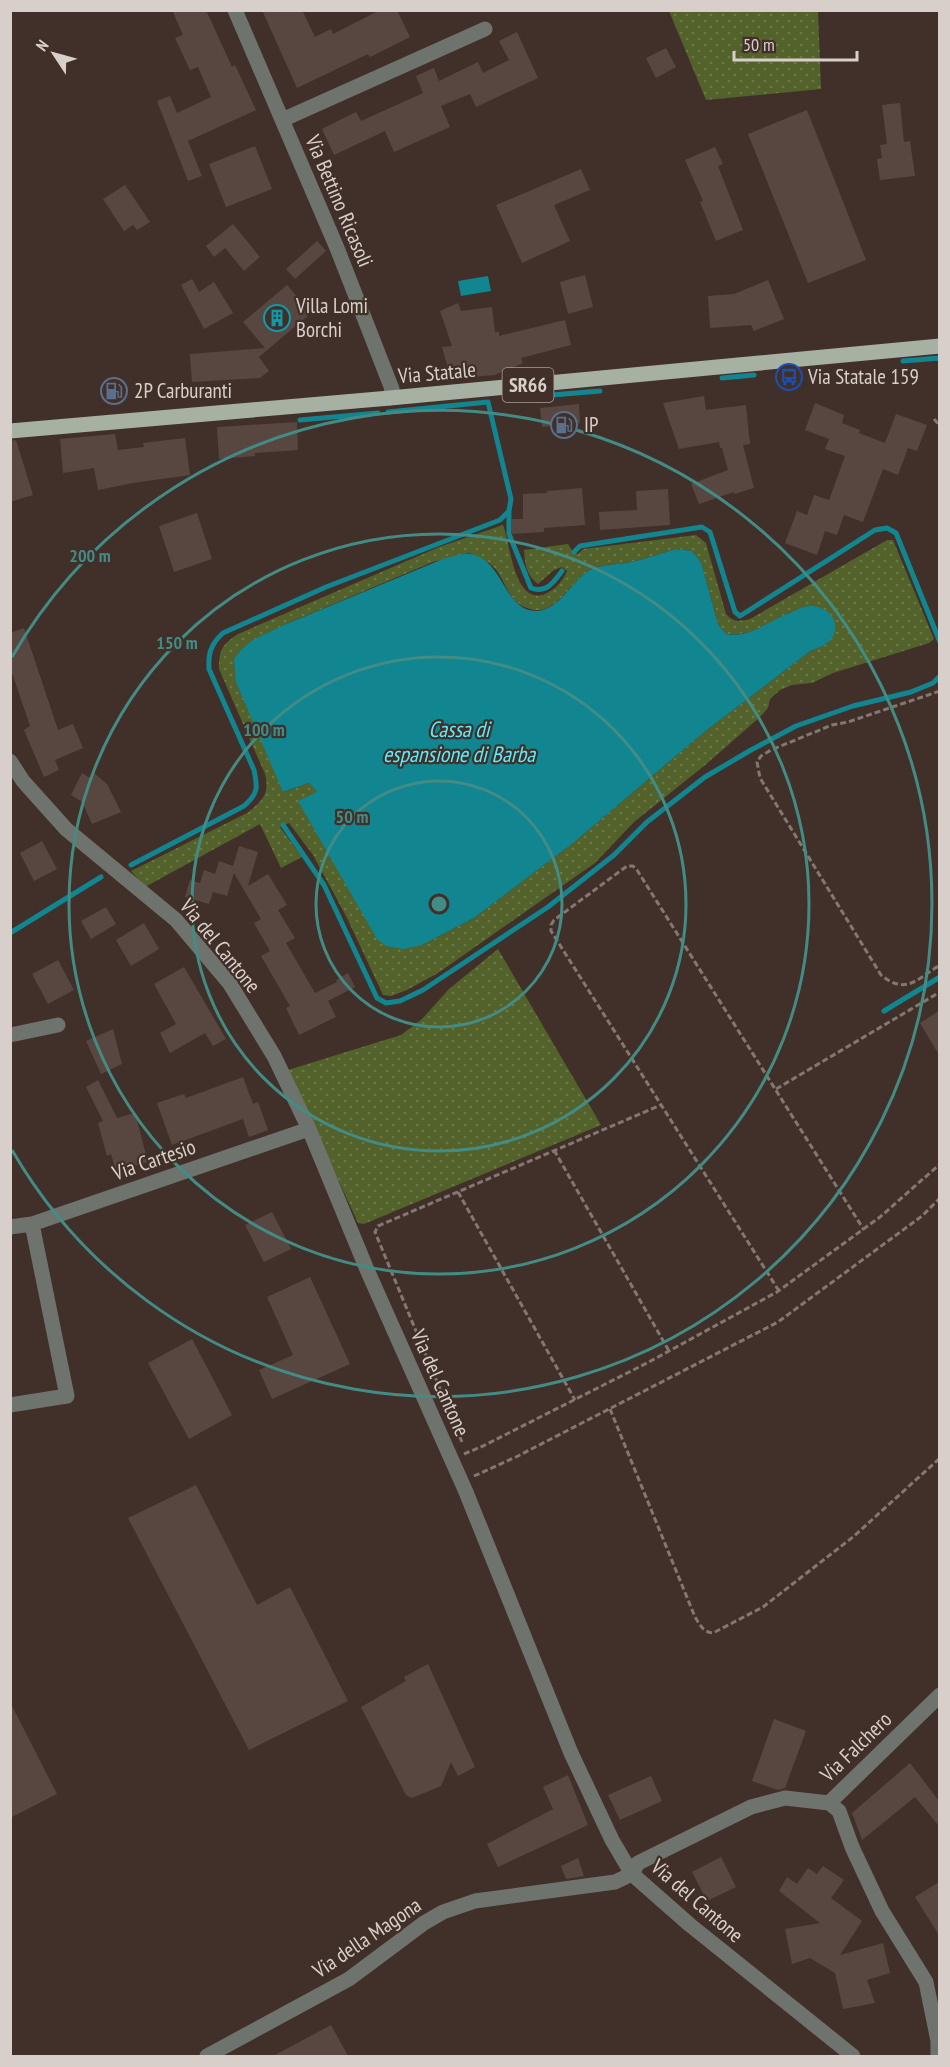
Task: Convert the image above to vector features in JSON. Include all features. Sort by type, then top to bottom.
[{"type":"main road","name":"Via Statale","points":[[10,431],[939,346]]},
{"type":"street","name":"Via Bettino Ricasoli","points":[[235,10],[337,248],[392,389],[390,398]]},
{"type":"street","name":"Via Bettino Ricasoli","points":[[282,120],[485,29]]},
{"type":"street","name":"Via del Cantone","points":[[10,761],[23,781],[66,829],[176,920],[230,984],[274,1056],[309,1130],[368,1272],[458,1456],[460,1480],[572,1753],[612,1840],[632,1874],[690,1925],[853,2056]]},
{"type":"street","points":[[10,1035],[58,1026]]},
{"type":"street","name":"Via Cartesio","points":[[10,1227],[32,1224],[309,1130]]},
{"type":"street","points":[[10,1405],[67,1396],[32,1224]]},
{"type":"street","name":"Via Falchero","points":[[632,1874],[638,1863],[751,1807],[785,1798],[829,1803],[939,1695]]},
{"type":"street","points":[[829,1803],[839,1811],[852,1847],[882,1911],[926,1982],[938,2041],[938,2056]]},
{"type":"street","name":"Via della Magona","points":[[207,2056],[349,1980],[424,1923],[443,1912],[475,1901],[615,1882],[632,1874]]},
{"type":"path","points":[[934,419],[939,426]]},
{"type":"path","points":[[939,691],[848,722],[832,725],[771,750],[757,762],[760,778],[881,975],[891,983],[908,984],[939,965]]},
{"type":"path","points":[[779,1290],[551,931],[554,920],[627,866],[633,866],[637,870],[864,1230]]},
{"type":"path","points":[[775,1089],[939,992]]},
{"type":"path","points":[[458,1456],[461,1438],[375,1232],[378,1226],[661,1104]]},
{"type":"path","points":[[554,1150],[669,1351]]},
{"type":"path","points":[[458,1456],[575,1400],[779,1290],[864,1230],[939,1164]]},
{"type":"path","points":[[458,1191],[575,1400]]},
{"type":"path","points":[[460,1480],[481,1475],[778,1322],[922,1216],[939,1198]]},
{"type":"path","points":[[610,1409],[695,1617],[702,1628],[713,1633],[763,1607],[853,1537],[939,1458]]},
{"type":"green space","points":[[669,11],[818,11],[821,89],[706,100]]},
{"type":"green space","points":[[503,525],[520,582],[526,591],[535,595],[545,594],[552,590],[561,582],[567,571],[562,567],[554,570],[538,584],[529,573],[524,550],[568,544],[573,552],[578,554],[583,549],[696,535],[706,543],[726,614],[740,621],[750,619],[887,540],[893,540],[934,639],[929,643],[833,673],[812,683],[792,685],[780,690],[770,699],[768,708],[760,717],[634,822],[595,863],[438,973],[407,990],[391,996],[383,995],[347,918],[313,855],[289,823],[280,827],[302,857],[281,868],[260,824],[145,887],[131,871],[247,813],[264,796],[265,774],[219,669],[221,652],[228,641],[238,634],[439,547]],"holes":[[[675,549],[692,551],[701,562],[718,624],[726,634],[752,631],[790,612],[828,643],[809,652],[703,733],[572,844],[474,918],[422,945],[299,801],[318,793],[309,783],[284,792],[284,625],[433,562],[469,553],[494,568],[514,599],[527,608],[537,610],[546,609],[554,604],[583,575],[594,568],[632,562]]]},
{"type":"green space","points":[[498,949],[601,1125],[364,1224],[358,1223],[288,1070],[401,1035],[422,1019],[449,989]]},
{"type":"water","points":[[488,276],[491,291],[461,296],[458,281]]},
{"type":"water","name":"Cassa di espansione di Barba","points":[[675,549],[692,551],[701,562],[718,624],[726,634],[754,630],[788,613],[810,606],[818,607],[830,614],[835,626],[832,638],[824,645],[809,652],[703,733],[572,844],[474,918],[422,945],[403,949],[386,946],[377,939],[298,801],[317,792],[309,783],[283,792],[236,682],[234,659],[253,640],[284,625],[456,555],[470,554],[481,558],[490,565],[517,603],[526,609],[537,611],[553,605],[584,574],[594,568],[639,560]]},
{"type":"building","points":[[172,10],[206,10],[232,67],[235,65],[256,110],[188,141],[202,176],[188,181],[157,101],[170,96],[177,113],[211,97],[198,67],[190,70],[175,38],[183,35]]},
{"type":"building","points":[[262,10],[302,10],[315,37],[331,29],[333,34],[380,10],[397,10],[410,37],[297,88]]},
{"type":"building","points":[[517,32],[538,78],[476,107],[470,94],[441,106],[450,127],[394,152],[385,131],[334,155],[322,129],[356,112],[361,121],[423,93],[416,76],[434,68],[439,81],[478,62],[483,73],[509,60],[499,41]]},
{"type":"building","points":[[666,48],[676,67],[656,78],[646,58]]},
{"type":"building","points":[[900,103],[904,142],[910,141],[915,176],[880,180],[877,159],[882,158],[880,145],[887,144],[882,105]]},
{"type":"building","points":[[807,110],[866,260],[808,283],[748,134]]},
{"type":"building","points":[[255,146],[272,189],[226,207],[209,164]]},
{"type":"building","points":[[715,147],[723,164],[718,166],[743,230],[716,241],[700,202],[703,201],[685,160]]},
{"type":"building","points":[[581,169],[590,190],[554,205],[570,241],[522,263],[496,205]]},
{"type":"building","points":[[125,185],[150,222],[137,230],[133,225],[124,231],[103,199]]},
{"type":"building","points":[[233,224],[260,257],[244,271],[225,248],[214,257],[206,246]]},
{"type":"building","points":[[317,241],[326,251],[295,279],[286,269]]},
{"type":"building","points":[[585,275],[593,307],[568,314],[560,282]]},
{"type":"building","points":[[192,279],[199,292],[214,282],[233,313],[204,329],[181,285]]},
{"type":"building","points":[[768,280],[784,319],[754,331],[751,325],[710,328],[708,296],[734,294]]},
{"type":"building","points":[[287,285],[311,313],[259,357],[269,371],[260,378],[192,382],[190,354],[265,348],[243,322]]},
{"type":"building","points":[[458,303],[461,311],[492,307],[495,332],[499,332],[499,336],[565,320],[571,345],[521,358],[523,363],[495,375],[460,378],[448,368],[442,347],[452,346],[440,311]]},
{"type":"building","points":[[119,383],[122,401],[107,404],[105,385]]},
{"type":"building","points":[[704,396],[706,410],[746,405],[750,444],[743,445],[754,488],[699,504],[691,484],[728,470],[722,448],[719,442],[679,449],[663,403]]},
{"type":"building","points":[[815,403],[844,415],[842,423],[860,430],[859,433],[885,443],[896,414],[927,425],[917,451],[908,448],[898,475],[883,469],[863,522],[844,515],[837,535],[825,531],[817,555],[785,543],[797,511],[807,515],[814,495],[829,500],[845,456],[825,449],[829,439],[805,430]]},
{"type":"building","points":[[579,404],[580,423],[542,427],[540,408]]},
{"type":"building","points":[[297,422],[298,450],[255,453],[255,456],[219,459],[217,427]]},
{"type":"building","points":[[115,434],[118,450],[144,447],[143,443],[185,438],[190,475],[98,490],[94,468],[63,473],[60,439]]},
{"type":"building","points":[[16,440],[33,495],[10,502],[10,441]]},
{"type":"building","points":[[582,488],[585,525],[544,528],[544,532],[511,534],[512,519],[523,519],[523,494]]},
{"type":"building","points":[[668,489],[670,525],[600,530],[599,512],[637,510],[636,491]]},
{"type":"building","points":[[197,513],[212,559],[174,572],[159,526]]},
{"type":"building","points":[[24,628],[58,730],[73,724],[83,748],[55,760],[59,770],[44,777],[24,730],[30,726],[10,667],[10,633]]},
{"type":"building","points":[[82,773],[90,778],[94,773],[107,784],[121,812],[92,824],[82,802],[71,795]]},
{"type":"building","points":[[42,841],[57,869],[34,881],[20,853]]},
{"type":"building","points":[[239,846],[258,852],[248,886],[268,874],[287,905],[278,910],[295,938],[286,943],[315,993],[337,982],[336,980],[348,973],[355,987],[328,1001],[336,1017],[299,1035],[286,1008],[290,1006],[261,956],[270,951],[254,923],[261,919],[234,873],[227,896],[213,892],[209,904],[185,897],[190,880],[200,883],[204,870],[215,874],[219,861],[233,866]]},
{"type":"building","points":[[106,907],[116,924],[91,939],[81,921]]},
{"type":"building","points":[[144,923],[159,949],[131,966],[116,940]]},
{"type":"building","points":[[58,960],[74,990],[48,1004],[32,974]]},
{"type":"building","points":[[184,967],[226,1039],[213,1046],[205,1033],[170,1053],[160,1033],[176,1024],[154,984]]},
{"type":"building","points":[[939,1011],[939,1055],[920,1023]]},
{"type":"building","points":[[113,1029],[122,1064],[101,1074],[86,1041]]},
{"type":"building","points":[[243,1077],[253,1104],[258,1102],[268,1130],[249,1137],[243,1119],[172,1145],[157,1103],[184,1094],[186,1098]]},
{"type":"building","points":[[98,1080],[117,1118],[135,1113],[148,1162],[116,1171],[111,1154],[107,1156],[98,1123],[103,1121],[86,1087]]},
{"type":"building","points":[[272,1212],[291,1249],[264,1262],[245,1225]]},
{"type":"building","points":[[310,1277],[350,1364],[272,1399],[259,1370],[293,1355],[267,1297]]},
{"type":"building","points":[[192,1339],[232,1415],[189,1439],[148,1363]]},
{"type":"building","points":[[196,1485],[257,1605],[290,1587],[348,1701],[249,1750],[128,1518]]},
{"type":"building","points":[[428,1664],[475,1767],[458,1776],[451,1762],[441,1786],[412,1798],[406,1795],[361,1707],[406,1681],[404,1677]]},
{"type":"building","points":[[10,1702],[57,1794],[10,1818]]},
{"type":"building","points":[[774,1719],[806,1731],[785,1788],[778,1790],[752,1781]]},
{"type":"building","points":[[910,1763],[939,1801],[939,1826],[915,1797],[862,1840],[852,1813]]},
{"type":"building","points":[[568,1775],[588,1825],[498,1867],[487,1844],[553,1809],[543,1787]]},
{"type":"building","points":[[651,1776],[662,1801],[620,1820],[608,1795]]},
{"type":"building","points":[[721,1857],[736,1887],[707,1901],[692,1872]]},
{"type":"building","points":[[578,1858],[584,1876],[566,1879],[561,1866]]},
{"type":"building","points":[[823,1866],[844,1880],[831,1898],[862,1921],[840,1955],[883,1943],[890,1973],[867,1980],[875,2003],[843,2009],[835,1973],[810,1958],[792,1964],[785,1929],[820,1923],[779,1891],[787,1877],[797,1884],[808,1868],[817,1874]]},
{"type":"building","points":[[939,1882],[939,1935],[915,1897]]},
{"type":"building","points":[[331,2025],[348,2056],[273,2056]]},
{"type":"waterway","points":[[903,361],[940,358]]},
{"type":"waterway","points":[[722,378],[754,375]]},
{"type":"waterway","points":[[528,397],[600,391]]},
{"type":"waterway","points":[[131,865],[244,806],[254,794],[256,786],[254,770],[209,669],[211,649],[223,633],[326,587],[500,520],[509,511],[511,499],[488,402],[388,412]]},
{"type":"waterway","points":[[300,420],[378,413]]},
{"type":"waterway","points":[[509,511],[509,534],[531,588],[545,588],[553,583],[562,571]]},
{"type":"waterway","points":[[574,552],[580,546],[702,527],[710,532],[735,612],[740,616],[875,530],[887,528],[896,533],[940,642]]},
{"type":"waterway","points":[[283,825],[324,885],[377,998],[386,1003],[400,1001],[423,990],[548,907],[614,855],[647,822],[705,777],[796,726],[853,706],[911,692],[933,683],[940,676]]},
{"type":"waterway","points":[[10,933],[101,877]]},
{"type":"waterway","points":[[884,1011],[940,977]]},
{"type":"place","name":"Villa Lomi Borchi","points":[[277,318]]},
{"type":"place","name":"Via Statale 159","points":[[789,377]]},
{"type":"place","name":"2P Carburanti","points":[[114,391]]},
{"type":"place","name":"IP","points":[[564,425]]}]
